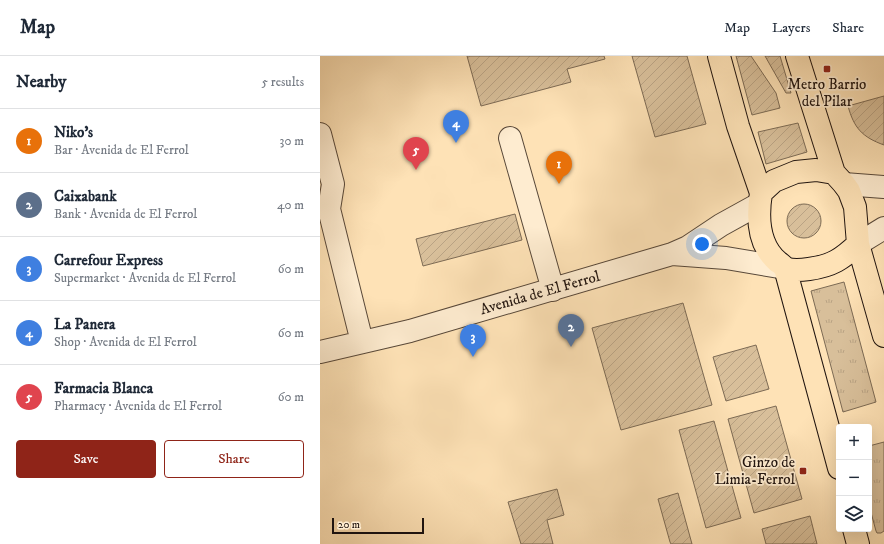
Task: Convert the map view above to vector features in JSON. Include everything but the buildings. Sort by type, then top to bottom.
[{"type":"main road","points":[[719,56],[760,199],[758,219],[762,238],[771,256],[785,268],[802,270],[832,264],[845,256],[858,244]]},
{"type":"main road","points":[[797,56],[839,178],[849,191],[855,207],[858,244],[884,336]]},
{"type":"main road","points":[[760,199],[774,181],[796,172],[816,170],[839,178]]},
{"type":"main road","points":[[785,268],[837,460]]},
{"type":"main road","points":[[855,532],[858,544]]},
{"type":"street","points":[[320,134],[333,184],[324,204],[362,342]]},
{"type":"street","points":[[510,138],[553,290]]},
{"type":"street","points":[[839,178],[884,188]]},
{"type":"street","name":"Avenida de El Ferrol","points":[[320,352],[410,331],[672,254],[688,247],[760,199]]},
{"type":"street","points":[[858,244],[884,228]]},
{"type":"street","name":"Avenida de El Ferrol","points":[[672,254],[726,258],[785,268]]},
{"type":"green space","points":[[467,56],[604,56],[605,59],[567,69],[571,82],[481,106]]},
{"type":"green space","points":[[632,56],[687,56],[706,124],[655,137]]},
{"type":"green space","points":[[736,56],[751,56],[776,93],[780,108],[752,115]]},
{"type":"green space","points":[[765,56],[780,56],[791,93],[786,93]]},
{"type":"green space","points":[[884,96],[884,145],[870,139],[860,131],[850,114],[848,106]]},
{"type":"green space","points":[[798,123],[807,152],[766,164],[758,132]]},
{"type":"green space","points":[[801,204],[807,204],[811,205],[818,211],[821,221],[820,228],[814,235],[807,238],[801,238],[797,237],[790,231],[787,224],[787,218],[788,214],[794,207]]},
{"type":"green space","points":[[515,214],[522,240],[423,266],[416,239]]},
{"type":"green space","points":[[844,282],[876,402],[843,412],[811,291]]},
{"type":"green space","points":[[683,303],[712,405],[621,430],[592,328]]},
{"type":"green space","points":[[756,345],[769,389],[726,401],[713,357]]},
{"type":"green space","points":[[776,406],[802,499],[754,513],[728,419]]},
{"type":"green space","points":[[714,421],[741,518],[706,528],[679,430]]},
{"type":"green space","points":[[884,442],[884,531],[881,533],[877,533],[872,516],[872,445]]},
{"type":"green space","points":[[557,489],[564,515],[547,520],[553,544],[521,544],[508,502]]},
{"type":"green space","points":[[678,493],[692,544],[671,544],[658,499]]},
{"type":"green space","points":[[810,516],[817,544],[766,544],[762,529]]},
{"type":"place","name":"Metro Barrio del Pilar","points":[[827,69]]},
{"type":"place","name":"La Panera","points":[[456,143]]},
{"type":"place","name":"Farmacia Blanca","points":[[416,170]]},
{"type":"place","name":"Niko's","points":[[559,184]]},
{"type":"place","name":"Caixabank","points":[[571,347]]},
{"type":"place","name":"Carrefour Express","points":[[473,357]]},
{"type":"place","name":"Ginzo de Limia-Ferrol","points":[[803,471]]}]
